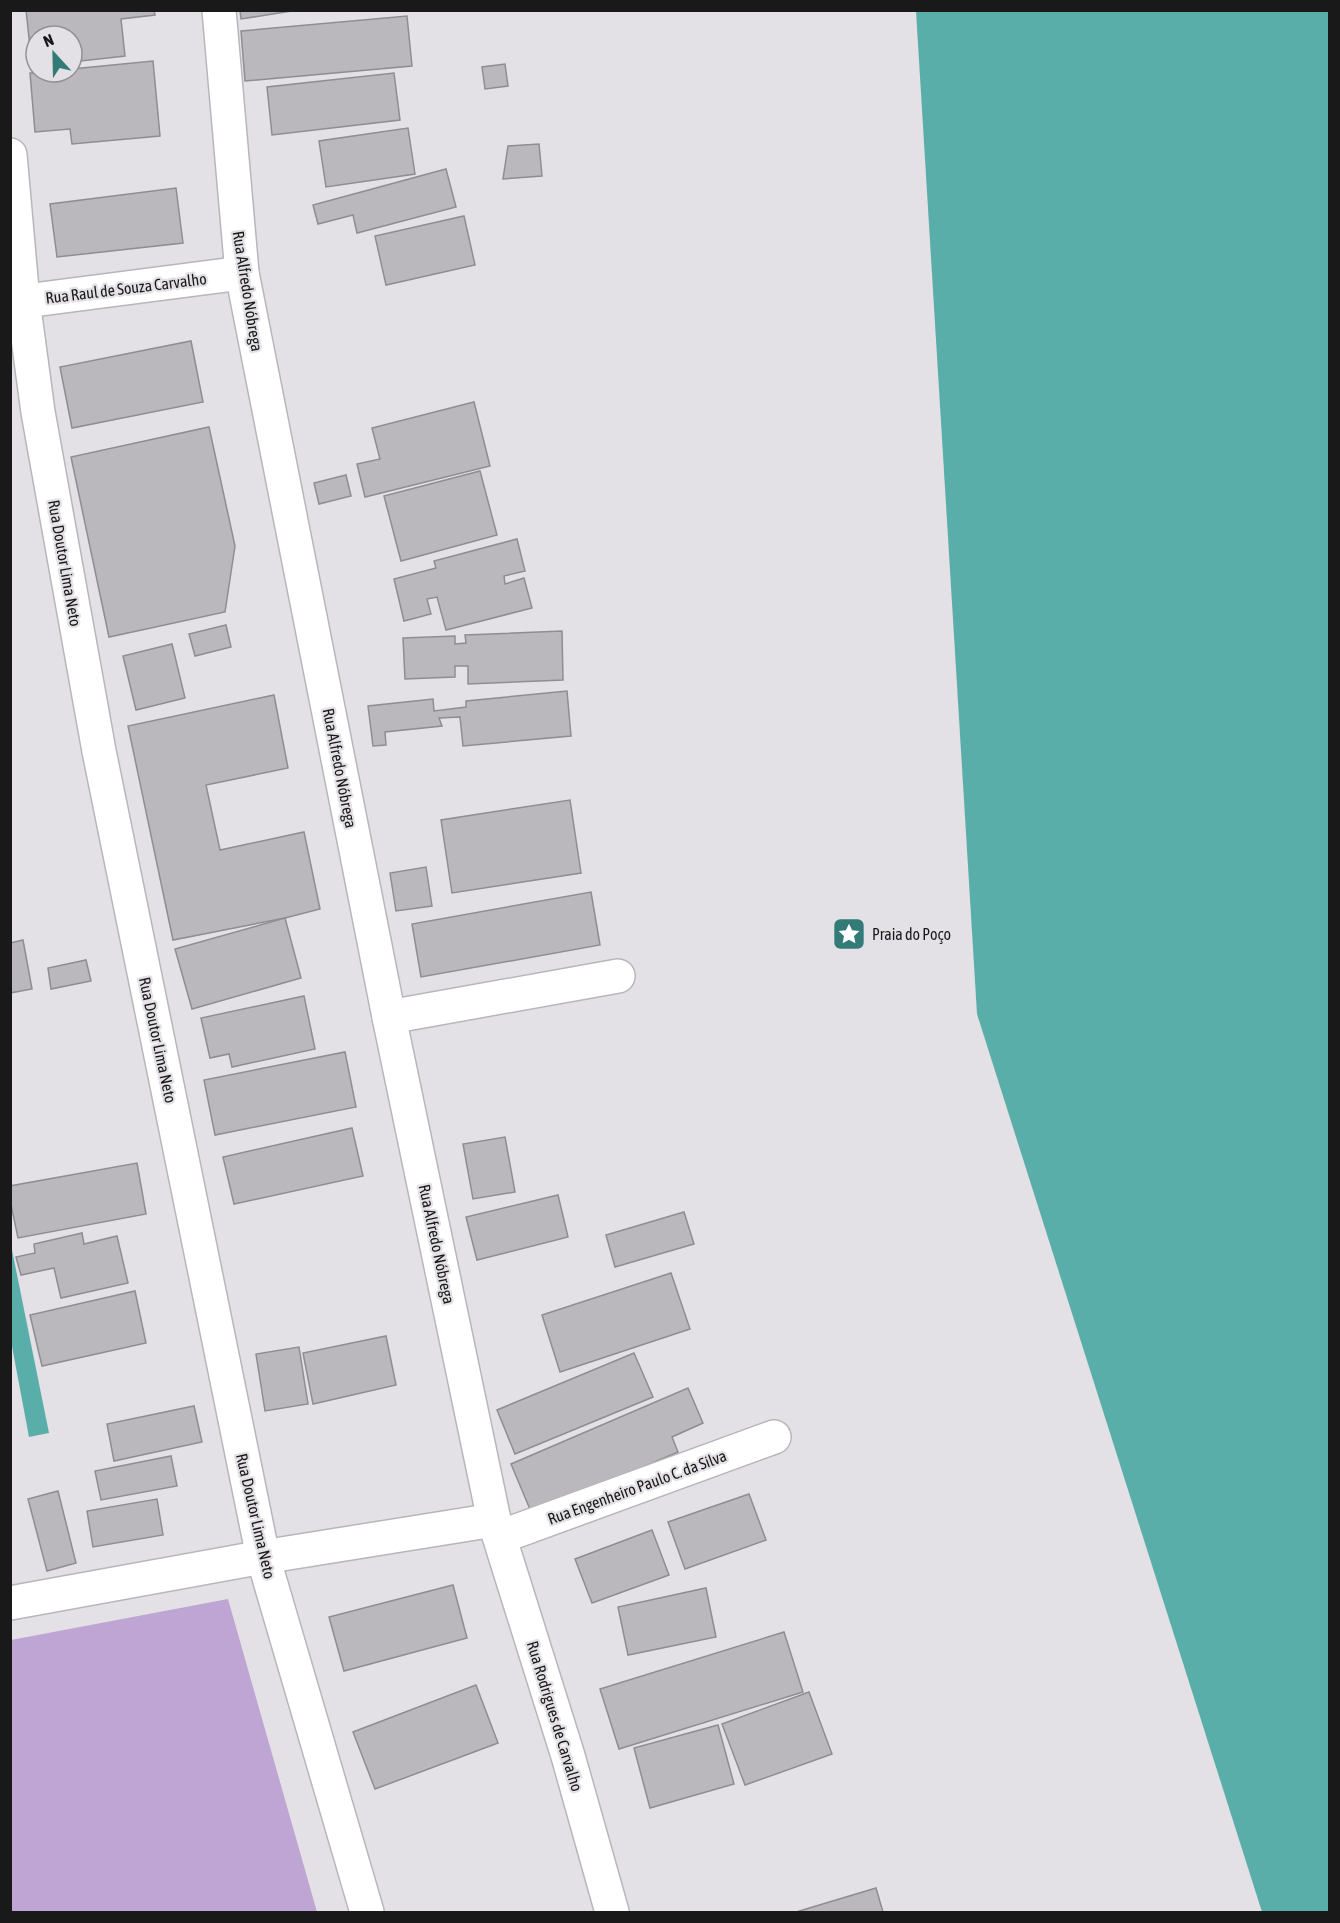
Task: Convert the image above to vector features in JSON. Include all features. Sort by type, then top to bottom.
[{"type":"street","name":"Rua Alfredo Nóbrega","points":[[219,10],[242,273],[389,1017],[497,1529]]},
{"type":"street","name":"Rua Doutor Lima Neto","points":[[10,155],[17,302],[99,751],[263,1557],[367,1912]]},
{"type":"street","name":"Rua Raul de Souza Carvalho","points":[[17,302],[242,273]]},
{"type":"street","points":[[389,1017],[618,976]]},
{"type":"street","name":"Rua Engenheiro Paulo C. da Silva","points":[[10,1603],[263,1557],[497,1529],[774,1437]]},
{"type":"street","name":"Rua Rodrigues de Carvalho","points":[[497,1529],[568,1756],[612,1912]]},
{"type":"shaded area","points":[[228,1599],[317,1912],[11,1912],[11,1640]]},
{"type":"water","points":[[916,11],[1329,11],[1329,1912],[1262,1912],[977,1014]]},
{"type":"water","points":[[10,1240],[49,1433],[29,1437],[11,1341]]},
{"type":"building","points":[[26,10],[154,10],[155,15],[121,19],[125,56],[84,61],[84,24],[28,24]]},
{"type":"building","points":[[240,10],[298,10],[241,19]]},
{"type":"building","points":[[407,16],[412,66],[245,81],[241,31]]},
{"type":"building","points":[[153,61],[160,136],[72,144],[70,129],[35,132],[31,84],[84,84],[84,68]]},
{"type":"building","points":[[505,64],[508,86],[485,89],[482,67]]},
{"type":"building","points":[[394,73],[400,120],[272,135],[267,87]]},
{"type":"building","points":[[408,128],[415,174],[326,187],[319,141]]},
{"type":"building","points":[[539,144],[542,176],[503,179],[508,146]]},
{"type":"building","points":[[446,169],[456,207],[357,233],[353,215],[318,224],[313,205]]},
{"type":"building","points":[[176,188],[183,243],[57,257],[50,204]]},
{"type":"building","points":[[464,216],[475,265],[386,285],[375,236]]},
{"type":"building","points":[[191,341],[203,402],[72,428],[60,367]]},
{"type":"building","points":[[474,402],[490,466],[365,497],[357,464],[380,459],[372,428]]},
{"type":"building","points":[[209,427],[235,546],[225,612],[109,637],[71,457]]},
{"type":"building","points":[[480,471],[497,535],[401,561],[384,496]]},
{"type":"building","points":[[346,475],[351,496],[319,504],[314,483]]},
{"type":"building","points":[[517,539],[525,571],[504,576],[505,584],[524,578],[532,608],[446,630],[437,597],[427,599],[431,614],[404,621],[394,579],[436,568],[434,561]]},
{"type":"building","points":[[226,625],[231,647],[195,656],[189,634]]},
{"type":"building","points":[[562,631],[563,680],[468,684],[468,666],[455,666],[455,677],[405,679],[403,638],[455,636],[455,644],[466,643],[465,635]]},
{"type":"building","points":[[172,644],[185,698],[136,710],[123,656]]},
{"type":"building","points":[[567,691],[571,736],[463,746],[460,717],[439,718],[442,726],[385,732],[386,745],[373,746],[368,706],[433,699],[434,711],[466,707],[466,701]]},
{"type":"building","points":[[274,695],[288,768],[206,785],[220,850],[304,832],[320,909],[173,940],[128,726]]},
{"type":"building","points":[[570,800],[581,873],[452,893],[441,820]]},
{"type":"building","points":[[426,867],[432,906],[396,911],[390,873]]},
{"type":"building","points":[[591,892],[600,945],[421,977],[412,924]]},
{"type":"building","points":[[285,918],[301,978],[192,1009],[175,949]]},
{"type":"building","points":[[23,940],[32,989],[10,993],[10,943]]},
{"type":"building","points":[[86,960],[91,981],[51,989],[48,968]]},
{"type":"building","points":[[304,996],[315,1049],[232,1067],[229,1054],[210,1058],[201,1018]]},
{"type":"building","points":[[345,1052],[356,1107],[215,1135],[204,1080]]},
{"type":"building","points":[[352,1128],[363,1176],[234,1204],[223,1157]]},
{"type":"building","points":[[505,1137],[515,1192],[473,1199],[463,1144]]},
{"type":"building","points":[[137,1163],[146,1214],[18,1238],[10,1200],[10,1186]]},
{"type":"building","points":[[558,1195],[568,1237],[477,1260],[466,1217]]},
{"type":"building","points":[[684,1212],[694,1244],[615,1267],[606,1235]]},
{"type":"building","points":[[82,1233],[84,1244],[117,1236],[128,1283],[61,1298],[54,1268],[21,1275],[16,1257],[35,1253],[34,1244]]},
{"type":"building","points":[[671,1273],[690,1329],[560,1372],[542,1315]]},
{"type":"building","points":[[135,1291],[146,1343],[42,1366],[30,1315]]},
{"type":"building","points":[[386,1336],[396,1385],[313,1404],[303,1353]]},
{"type":"building","points":[[299,1347],[308,1404],[265,1411],[256,1354]]},
{"type":"building","points":[[634,1353],[653,1397],[515,1454],[497,1410]]},
{"type":"building","points":[[688,1388],[703,1423],[672,1437],[678,1452],[532,1514],[511,1464]]},
{"type":"building","points":[[194,1406],[202,1442],[114,1461],[107,1424]]},
{"type":"building","points":[[171,1456],[177,1486],[101,1500],[95,1471]]},
{"type":"building","points":[[58,1491],[76,1563],[47,1571],[28,1499]]},
{"type":"building","points":[[749,1494],[766,1540],[685,1569],[668,1522]]},
{"type":"building","points":[[157,1499],[163,1535],[93,1547],[87,1511]]},
{"type":"building","points":[[652,1530],[669,1575],[592,1603],[575,1559]]},
{"type":"building","points":[[453,1585],[467,1638],[344,1671],[329,1617]]},
{"type":"building","points":[[706,1588],[716,1637],[628,1655],[618,1607]]},
{"type":"building","points":[[784,1632],[803,1692],[619,1749],[600,1689]]},
{"type":"building","points":[[476,1685],[498,1743],[375,1789],[353,1732]]},
{"type":"building","points":[[809,1692],[832,1754],[745,1785],[722,1724]]},
{"type":"building","points":[[718,1725],[734,1784],[650,1808],[634,1748]]},
{"type":"building","points":[[876,1888],[883,1912],[796,1912]]},
{"type":"place","name":"Praia do Poço","points":[[849,934]]}]
